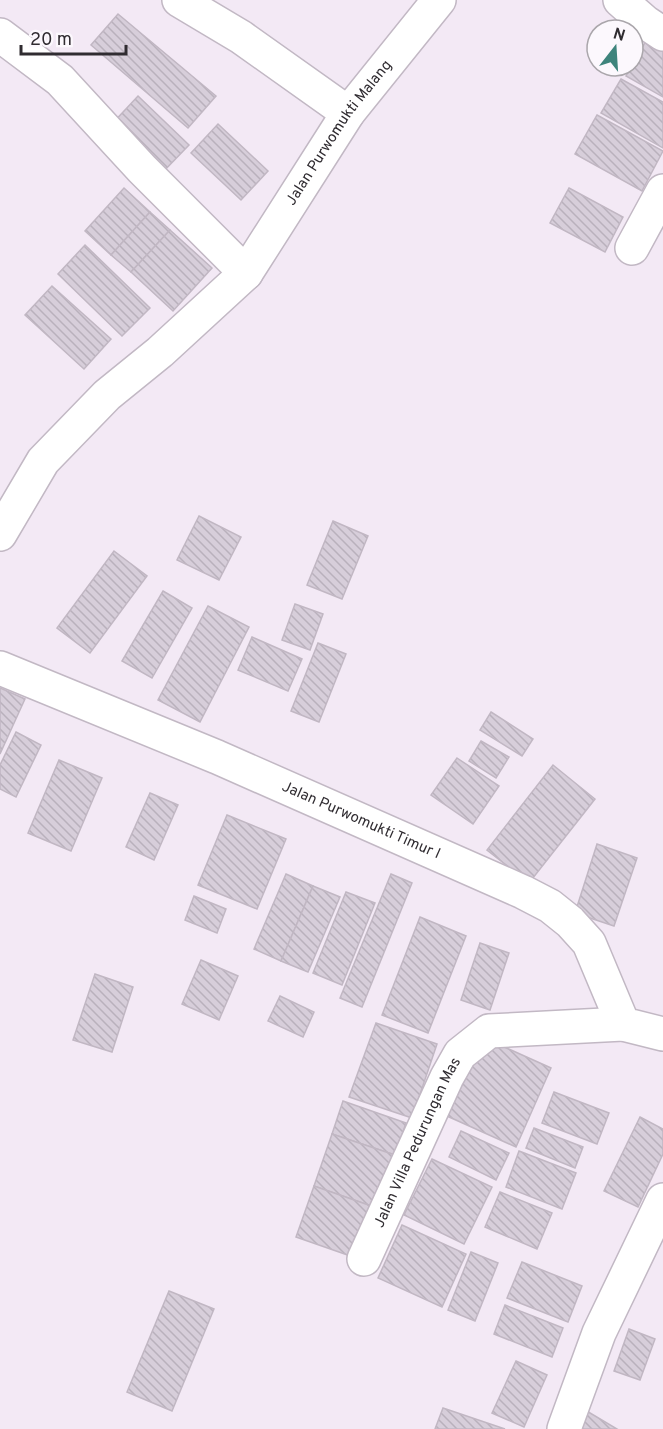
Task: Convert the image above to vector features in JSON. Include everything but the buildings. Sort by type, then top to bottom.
[{"type":"street","points":[[179,0],[241,37],[348,113]]},
{"type":"street","name":"Jalan Purwomukti Malang","points":[[0,534],[43,461],[107,395],[160,352],[246,273],[348,113],[439,0]]},
{"type":"street","points":[[620,0],[663,34]]},
{"type":"street","points":[[0,35],[60,80],[142,169],[246,273]]},
{"type":"street","points":[[632,248],[663,191]]},
{"type":"street","name":"Jalan Purwomukti Timur I","points":[[0,668],[330,806],[550,906],[570,922],[589,943],[623,1024]]},
{"type":"street","points":[[623,1024],[663,1034]]},
{"type":"street","name":"Jalan Villa Pedurungan Mas","points":[[364,1259],[447,1077],[460,1054],[489,1031],[623,1024]]},
{"type":"street","points":[[564,1429],[599,1333],[663,1200]]}]
